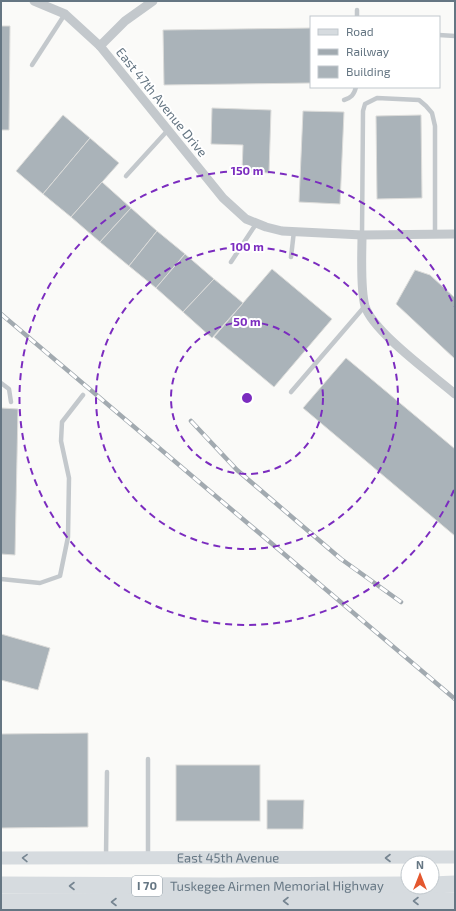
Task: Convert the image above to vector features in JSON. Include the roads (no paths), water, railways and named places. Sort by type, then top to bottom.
[{"type":"highway","points":[[440,885],[455,884]]},
{"type":"highway","name":"Tuskegee Airmen Memorial Highway","points":[[1,885],[400,885]]},
{"type":"highway","points":[[1,902],[455,901]]},
{"type":"main road","name":"East 45th Avenue","points":[[1,858],[148,859],[455,857]]},
{"type":"street","name":"East 47th Avenue Drive","points":[[34,1],[65,14],[100,46],[223,198],[236,211],[256,224],[282,231],[294,232],[362,235],[455,234]]},
{"type":"street","points":[[100,46],[125,21],[153,1]]},
{"type":"street","points":[[362,235],[365,306],[374,320],[389,337],[455,394]]},
{"type":"lane","points":[[357,10],[357,16]]},
{"type":"lane","points":[[32,65],[65,14]]},
{"type":"lane","points":[[440,35],[455,36]]},
{"type":"lane","points":[[344,100],[350,98],[354,94],[356,88]]},
{"type":"lane","points":[[362,235],[363,111],[365,104],[377,98],[419,100],[432,114],[435,126],[435,234]]},
{"type":"lane","points":[[126,176],[168,130]]},
{"type":"lane","points":[[231,262],[256,224]]},
{"type":"lane","points":[[291,257],[294,232]]},
{"type":"lane","points":[[291,392],[365,306]]},
{"type":"lane","points":[[1,384],[9,388],[11,402]]},
{"type":"lane","points":[[1,579],[40,583],[60,576],[68,530],[69,478],[61,441],[62,422],[83,395]]},
{"type":"lane","points":[[148,759],[148,859]]},
{"type":"lane","points":[[106,859],[107,772]]},
{"type":"railway","points":[[1,314],[455,699]]},
{"type":"railway","points":[[191,421],[237,470],[341,559],[401,602]]}]
